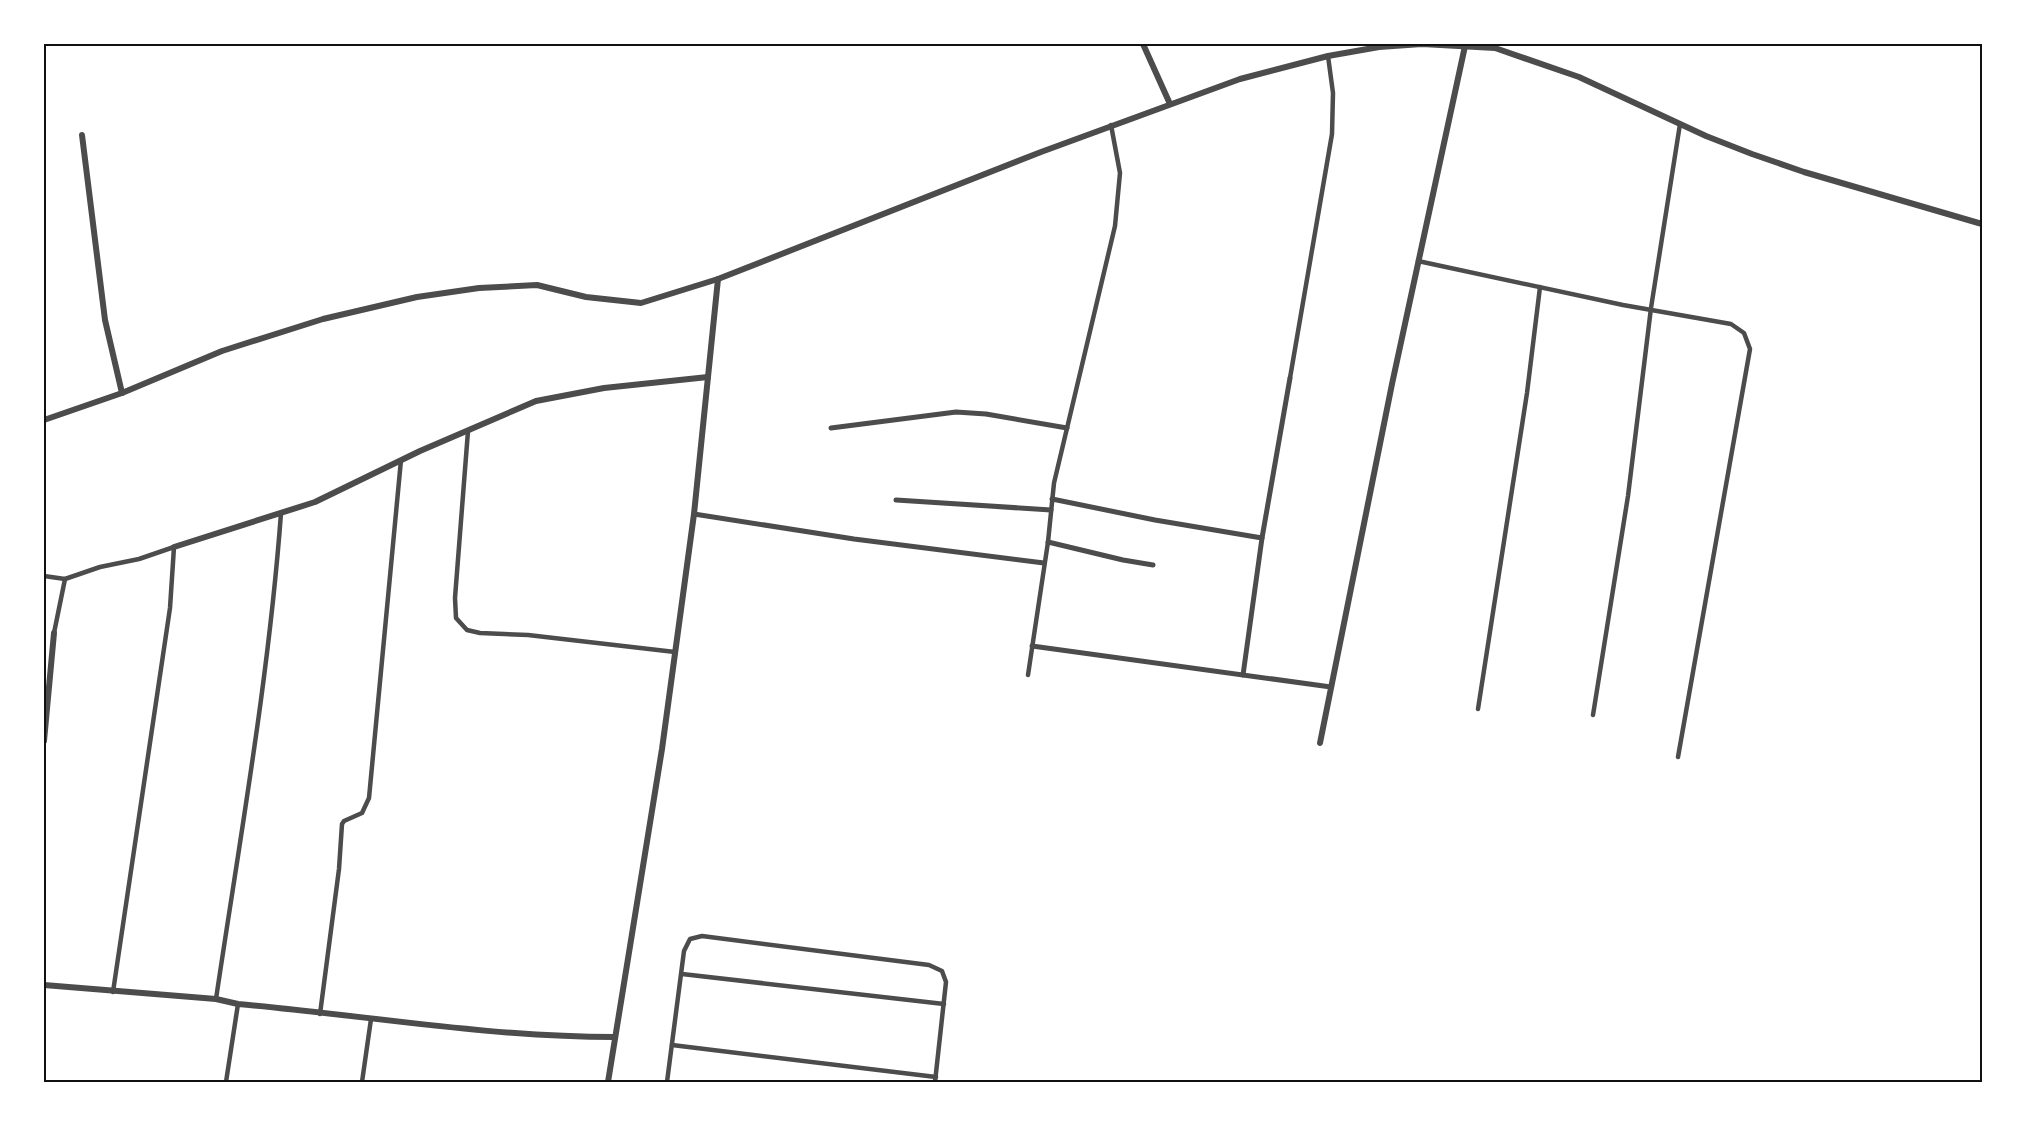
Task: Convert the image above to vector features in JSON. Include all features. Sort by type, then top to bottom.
[{"type":"street","points":[[1143,44],[1170,104]]},
{"type":"street","points":[[44,420],[122,393],[222,351],[323,319],[417,297],[479,288],[537,285],[586,297],[642,303],[718,279],[1112,125],[1240,79],[1328,56],[1378,47],[1422,44],[1495,48],[1579,77],[1706,136],[1784,165],[1983,224]]},
{"type":"street","points":[[1320,743],[1392,384],[1464,46]]},
{"type":"street","points":[[82,135],[105,320],[122,393]]},
{"type":"street","points":[[608,1083],[662,749],[694,514],[718,279]]},
{"type":"street","points":[[174,547],[315,502],[401,460],[536,401],[604,388],[708,377]]},
{"type":"street","points":[[1243,675],[1262,538],[1290,378]]},
{"type":"street","points":[[831,429],[950,412],[986,414],[1067,429]]},
{"type":"street","points":[[1052,499],[1155,520],[1262,538]]},
{"type":"street","points":[[896,500],[1051,510]]},
{"type":"street","points":[[694,514],[865,541],[1044,563]]},
{"type":"street","points":[[1048,542],[1153,565]]},
{"type":"street","points":[[44,741],[54,633]]},
{"type":"street","points":[[1032,646],[1331,687]]},
{"type":"street","points":[[44,985],[216,999],[238,1004],[410,1024],[550,1036],[614,1037]]},
{"type":"lane","points":[[1290,378],[1332,134],[1333,93],[1328,56]]},
{"type":"lane","points":[[1593,716],[1628,496],[1651,308],[1680,124]]},
{"type":"lane","points":[[1028,675],[1048,542],[1052,499],[1116,226],[1120,173],[1112,125]]},
{"type":"lane","points":[[1418,261],[1731,324],[1744,333],[1750,350],[1678,757]]},
{"type":"lane","points":[[1478,709],[1527,393],[1540,287]]},
{"type":"lane","points":[[468,431],[455,598],[456,618],[467,630],[675,652]]},
{"type":"lane","points":[[320,1014],[339,868],[342,824],[362,813],[369,798],[401,460]]},
{"type":"lane","points":[[216,999],[264,679],[281,513]]},
{"type":"lane","points":[[44,576],[65,579],[174,547],[170,608],[114,992]]},
{"type":"lane","points":[[54,633],[65,579]]},
{"type":"lane","points":[[667,1083],[684,951],[690,939],[702,936],[929,965],[942,970],[946,982],[936,1080],[672,1045]]},
{"type":"lane","points":[[681,974],[944,1004]]},
{"type":"lane","points":[[226,1083],[238,1004]]},
{"type":"lane","points":[[362,1083],[371,1019]]}]
